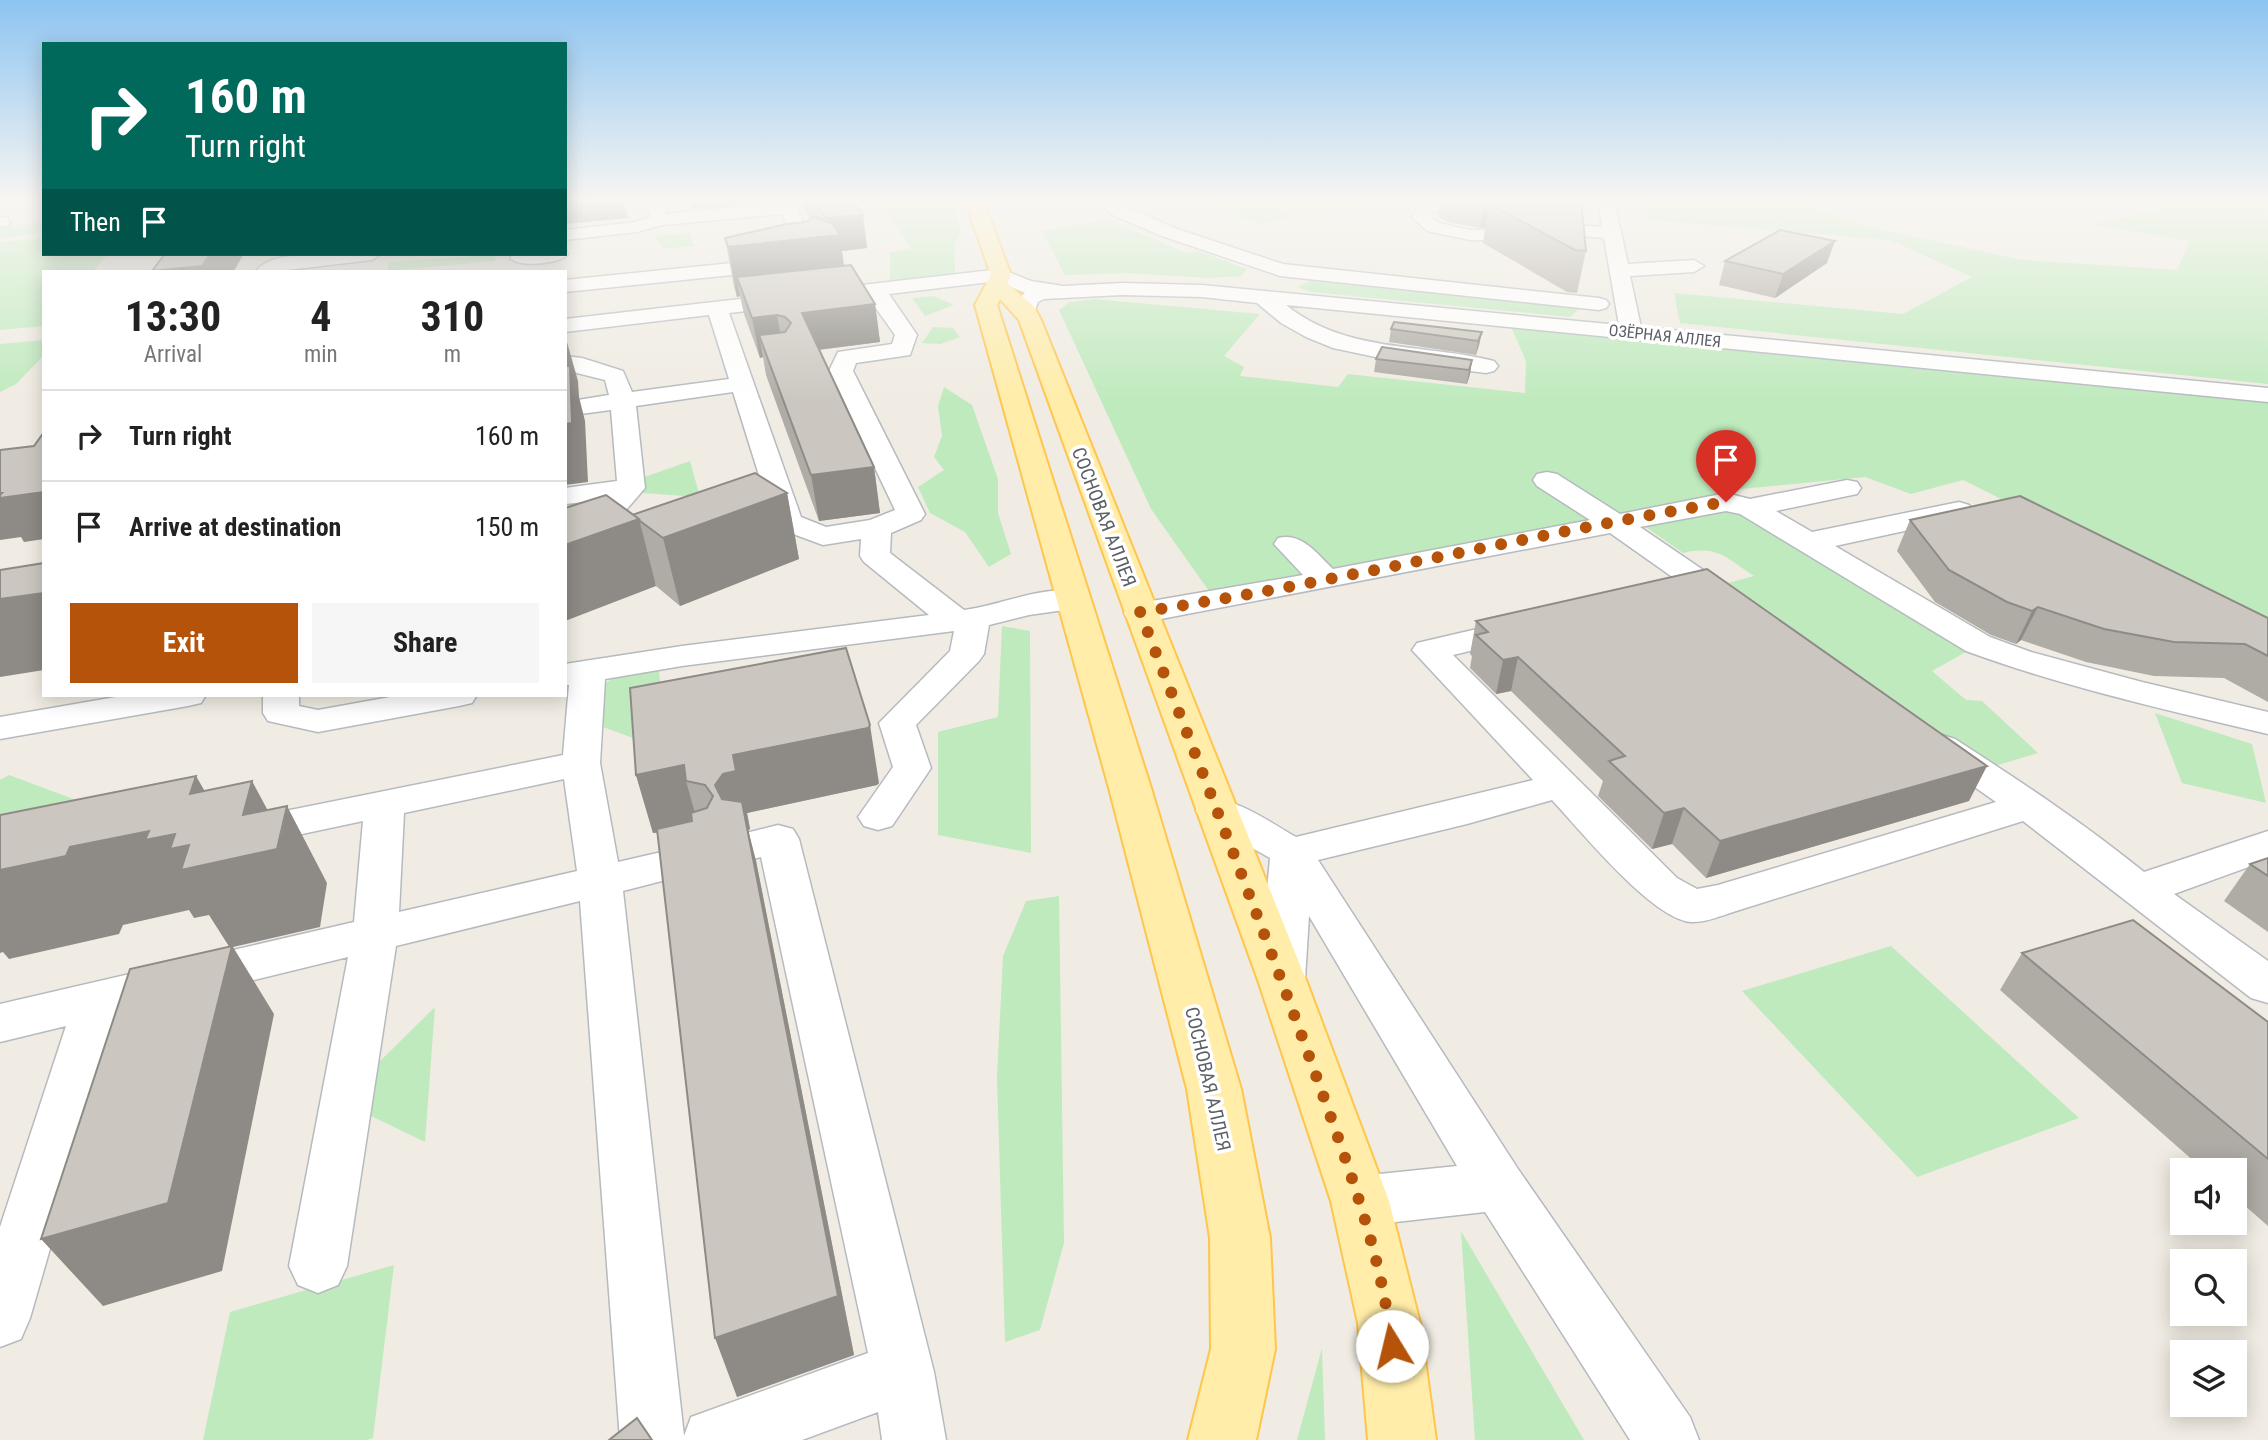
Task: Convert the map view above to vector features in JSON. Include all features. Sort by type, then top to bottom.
[{"type":"main road","name":"СОСНОВАЯ АЛЛЕЯ","points":[[1000,267],[1005,281],[1026,312],[1282,980],[1360,1201],[1389,1322],[1402,1440]]},
{"type":"main road","name":"СОСНОВАЯ АЛЛЕЯ","points":[[1005,281],[986,305],[1166,913],[1217,1102],[1240,1238],[1243,1349],[1222,1440]]},
{"type":"street","points":[[567,286],[751,267]]},
{"type":"street","points":[[1272,267],[1599,304]]},
{"type":"street","points":[[1618,267],[1631,333]]},
{"type":"street","points":[[1619,271],[1651,267]]},
{"type":"street","points":[[1280,270],[1264,290],[1264,297],[1301,325],[1354,348],[1486,366]]},
{"type":"street","points":[[567,326],[873,290],[1005,281],[1061,291]]},
{"type":"street","name":"ОЗЁРНАЯ АЛЛЕЯ","points":[[1061,291],[1161,289],[1264,297],[2268,395]]},
{"type":"street","points":[[748,528],[788,522],[823,536],[876,528],[911,514],[835,358],[902,350],[906,335],[884,301],[873,290]]},
{"type":"street","points":[[1026,312],[1031,296],[1061,291]]},
{"type":"street","points":[[717,308],[746,374],[788,522]]},
{"type":"street","points":[[567,363],[615,376],[622,400],[631,488],[604,518],[567,532]]},
{"type":"street","points":[[567,408],[622,400],[746,374]]},
{"type":"street","points":[[1547,480],[1613,522],[1754,620]]},
{"type":"street","points":[[567,496],[631,488]]},
{"type":"street","points":[[1750,508],[1847,488]]},
{"type":"street","points":[[1140,612],[1326,580],[1726,502],[1750,508],[1978,644],[2019,659],[2134,691],[2268,723]]},
{"type":"street","points":[[1809,542],[1990,504]]},
{"type":"street","points":[[876,528],[875,556],[965,620]]},
{"type":"street","points":[[1667,596],[1706,587]]},
{"type":"street","points":[[652,1440],[600,881],[581,763],[576,673],[682,656],[965,620],[1028,605],[1074,600]]},
{"type":"street","points":[[878,817],[912,768],[897,723],[967,654],[965,620]]},
{"type":"street","points":[[1548,623],[1429,650],[1662,889],[1691,906],[1718,901],[2029,806]]},
{"type":"street","points":[[0,702],[42,695]]},
{"type":"street","points":[[0,729],[177,697]]},
{"type":"street","points":[[281,697],[281,713],[318,721],[448,697]]},
{"type":"street","points":[[1915,728],[2075,838],[2138,890],[2268,985]]},
{"type":"street","points":[[209,839],[581,763]]},
{"type":"street","points":[[1291,852],[1467,811],[1561,785]]},
{"type":"street","points":[[318,1266],[375,935],[384,804]]},
{"type":"street","points":[[1216,811],[1291,852],[1499,1186],[1667,1440]]},
{"type":"street","points":[[0,1023],[778,839],[902,1372],[914,1440]]},
{"type":"street","points":[[2138,890],[2268,845]]},
{"type":"street","points":[[1282,980],[1291,852]]},
{"type":"street","points":[[0,1318],[98,1001]]},
{"type":"street","points":[[1360,1201],[1499,1186]]},
{"type":"street","points":[[714,1440],[902,1372]]},
{"type":"lane","points":[[1289,544],[1326,580]]},
{"type":"green space","points":[[0,267],[96,267],[94,270],[42,270],[42,326],[0,330]]},
{"type":"green space","points":[[388,267],[429,267],[399,270],[388,270]]},
{"type":"green space","points":[[890,267],[955,267],[955,273],[942,278],[890,285]]},
{"type":"green space","points":[[1061,267],[1247,269],[1241,276],[1209,278],[1127,273],[1065,275]]},
{"type":"green space","points":[[1950,267],[2134,267],[2177,270],[2178,267],[2268,267],[2268,384],[1680,323],[1674,293],[1903,314],[1972,277]]},
{"type":"green space","points":[[1310,281],[1569,305],[1579,309],[1570,317],[1311,292],[1298,287]]},
{"type":"green space","points":[[934,296],[954,305],[925,316],[912,298]]},
{"type":"green space","points":[[1094,299],[1260,314],[1224,356],[1244,367],[1240,376],[1338,387],[1348,374],[1525,393],[1526,361],[1509,322],[2268,401],[2268,632],[1963,480],[1911,494],[1865,477],[1741,489],[1211,594],[1151,509],[1059,310],[1070,302]]},
{"type":"green space","points":[[933,327],[953,328],[960,337],[941,344],[922,343]]},
{"type":"green space","points":[[42,340],[42,357],[16,384],[0,392],[0,344]]},
{"type":"green space","points":[[944,387],[972,405],[998,479],[998,513],[1011,554],[989,567],[965,532],[930,513],[918,487],[944,470],[934,457],[942,436],[938,406]]},
{"type":"green space","points":[[690,461],[700,497],[642,493],[639,479]]},
{"type":"green space","points":[[1725,508],[1749,510],[1971,649],[1932,671],[1966,700],[1982,701],[2038,753],[1991,767],[1728,583],[1754,576],[1713,552],[1683,553],[1643,525]]},
{"type":"green space","points":[[1002,626],[1030,631],[1031,853],[938,835],[938,732],[998,717]]},
{"type":"green space","points":[[658,664],[664,712],[641,741],[603,727],[601,687],[623,670]]},
{"type":"green space","points":[[2155,713],[2252,744],[2266,803],[2182,783]]},
{"type":"green space","points":[[9,775],[76,800],[0,814],[0,780]]},
{"type":"green space","points":[[1059,896],[1064,1243],[1040,1330],[1005,1342],[997,1077],[1003,956],[1026,901]]},
{"type":"green space","points":[[1891,946],[2079,1118],[1917,1177],[1742,991]]},
{"type":"green space","points":[[435,1007],[425,1142],[367,1114],[370,1071]]},
{"type":"green space","points":[[1461,1231],[1584,1440],[1475,1440]]},
{"type":"green space","points":[[394,1265],[373,1438],[203,1440],[230,1312]]},
{"type":"green space","points":[[1322,1348],[1325,1440],[1297,1440]]},
{"type":"building","points":[[155,267],[190,267],[162,270],[153,270]]},
{"type":"building","points":[[852,267],[875,304],[802,313],[874,467],[811,475],[759,335],[785,332],[791,323],[785,317],[777,315],[752,318],[737,277]]},
{"type":"building","points":[[1753,267],[1794,267],[1783,274]]},
{"type":"building","points":[[1394,322],[1482,332],[1478,341],[1391,329]]},
{"type":"building","points":[[1382,347],[1472,360],[1469,370],[1376,359]]},
{"type":"building","points":[[567,366],[570,366],[572,423],[567,424]]},
{"type":"building","points":[[42,435],[42,492],[0,498],[0,450],[34,446]]},
{"type":"building","points":[[755,473],[787,493],[663,538],[632,515]]},
{"type":"building","points":[[606,495],[639,519],[567,544],[567,507]]},
{"type":"building","points":[[2020,496],[2268,618],[2268,656],[2245,644],[2174,642],[2104,629],[2038,607],[2032,611],[2007,602],[1949,570],[1910,520]]},
{"type":"building","points":[[42,563],[42,593],[0,599],[0,570]]},
{"type":"building","points":[[1707,569],[1987,766],[1720,841],[1684,808],[1664,813],[1609,761],[1625,756],[1518,657],[1503,660],[1476,635],[1488,632],[1476,621]]},
{"type":"building","points":[[846,648],[870,725],[868,728],[733,755],[736,771],[723,774],[715,785],[722,799],[742,802],[838,1296],[715,1338],[657,829],[692,821],[691,813],[707,808],[713,796],[705,785],[686,781],[684,765],[636,775],[630,688]]},
{"type":"building","points":[[196,776],[190,794],[252,781],[243,815],[287,806],[277,849],[181,870],[189,845],[170,849],[175,834],[145,840],[149,831],[70,847],[66,856],[0,870],[0,815]]},
{"type":"building","points":[[2268,858],[2268,876],[2250,864]]},
{"type":"building","points":[[2133,920],[2268,1022],[2268,1159],[2022,953]]},
{"type":"building","points":[[232,946],[168,1203],[41,1239],[130,969]]},
{"type":"building","points":[[637,1418],[652,1440],[609,1440]]},
{"type":"route","points":[[1392,1346],[1389,1322],[1360,1201],[1282,980],[1140,612],[1326,580],[1726,502]]}]
